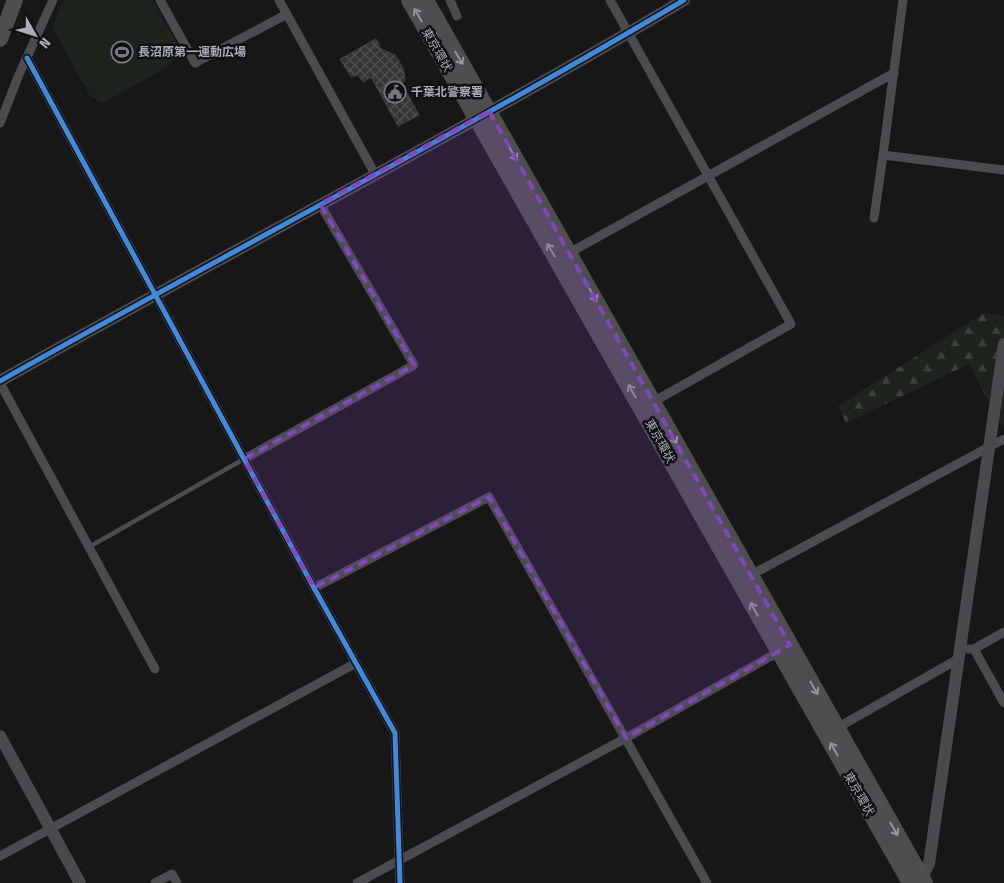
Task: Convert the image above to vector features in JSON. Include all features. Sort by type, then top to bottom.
[{"type":"highway","points":[[0,38],[15,0]]},
{"type":"highway","name":"東京環状","points":[[409,0],[570,254],[751,576],[784,649],[837,728],[918,880]]},
{"type":"highway","name":"東京環状","points":[[426,0],[483,115],[784,649],[918,880]]},
{"type":"street","points":[[160,0],[195,64],[287,14]]},
{"type":"street","points":[[279,0],[375,174]]},
{"type":"street","points":[[450,0],[456,16]]},
{"type":"street","points":[[610,0],[791,324],[653,402]]},
{"type":"street","points":[[155,669],[0,382],[154,294],[483,115],[684,0]]},
{"type":"street","points":[[874,218],[903,0]]},
{"type":"street","points":[[0,123],[50,1]]},
{"type":"street","points":[[27,58],[314,588],[395,733],[400,883]]},
{"type":"street","points":[[570,254],[894,73]]},
{"type":"street","points":[[883,155],[1004,170]]},
{"type":"street","points":[[244,459],[414,364],[320,204]]},
{"type":"street","points":[[918,880],[929,864],[1004,344]]},
{"type":"street","points":[[751,576],[1004,439]]},
{"type":"street","points":[[314,588],[489,497],[706,883]]},
{"type":"street","points":[[837,728],[958,654],[974,649],[1004,632]]},
{"type":"street","points":[[357,883],[626,738],[784,649]]},
{"type":"street","points":[[974,649],[1004,703]]},
{"type":"street","points":[[0,856],[356,663]]},
{"type":"street","points":[[0,736],[80,883]]},
{"type":"street","points":[[155,883],[172,874],[177,883]]},
{"type":"lane","points":[[89,547],[244,459]]},
{"type":"highlighted area","points":[[489,111],[790,645],[626,738],[489,497],[314,588],[244,459],[414,365],[320,204]]},
{"type":"green space","name":"長沼原第一運動広場","points":[[67,0],[152,0],[179,47],[176,57],[167,67],[103,103],[90,96],[53,28],[61,4]]},
{"type":"green space","points":[[984,313],[1004,316],[1004,430],[969,364],[846,423],[838,406]]},
{"type":"building","points":[[376,39],[381,49],[395,55],[400,63],[404,71],[405,80],[402,84],[419,115],[398,126],[371,77],[363,82],[358,75],[351,77],[340,59]]},
{"type":"cycle path","points":[[0,381],[515,98],[684,0]]},
{"type":"cycle path","points":[[27,58],[314,588],[395,733],[400,883]]},
{"type":"place","name":"長沼原第一運動広場","points":[[122,52]]},
{"type":"place","name":"千葉北警察署","points":[[395,92]]}]
